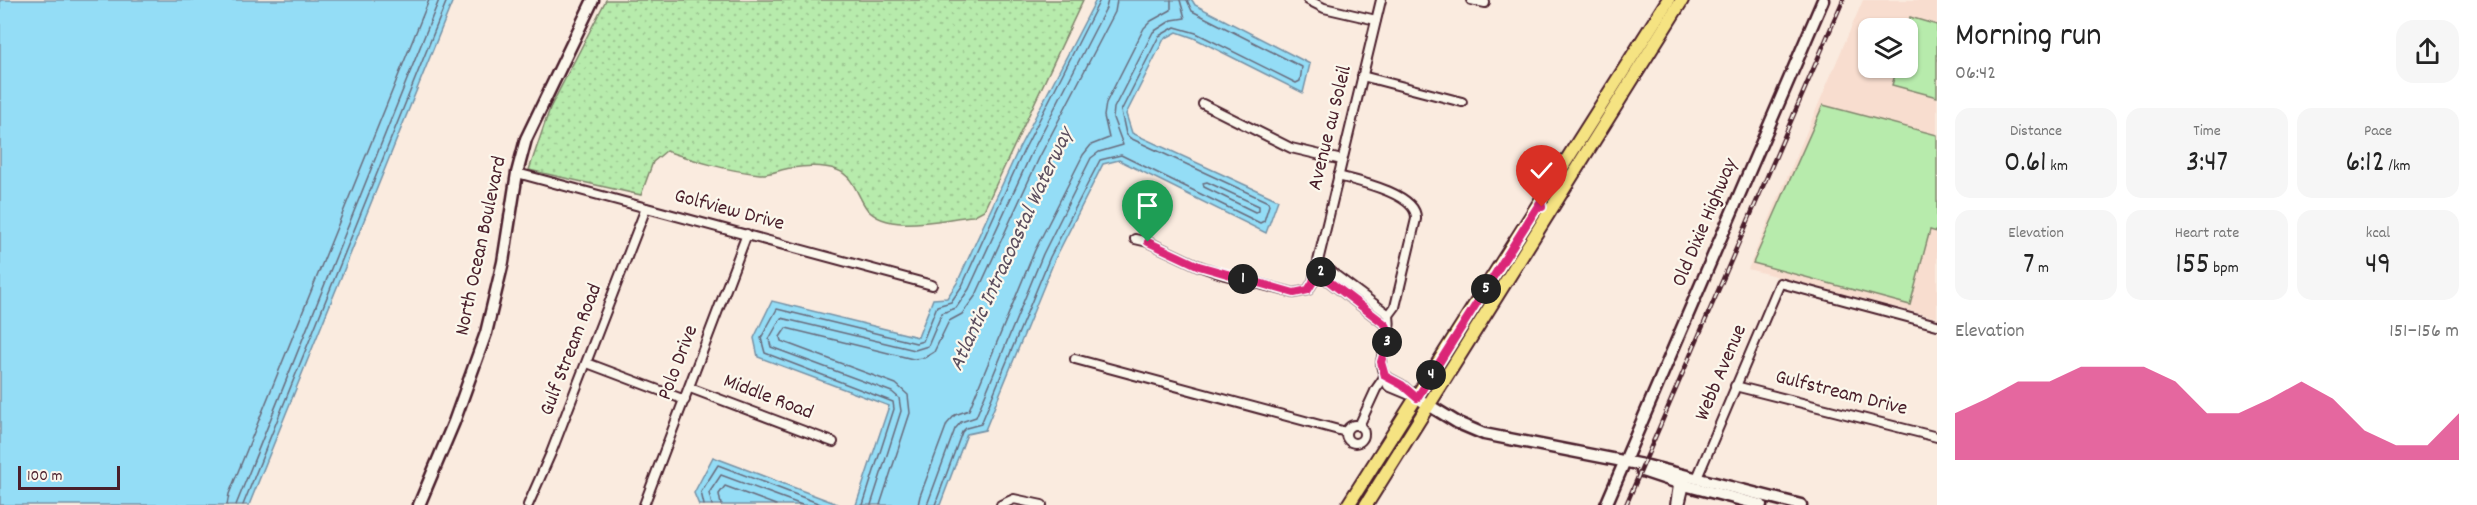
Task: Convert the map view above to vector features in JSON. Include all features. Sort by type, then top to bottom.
[{"type":"main road","points":[[1366,505],[1422,401],[1541,201],[1668,0]]},
{"type":"main road","points":[[1348,505],[1538,230],[1682,0]]},
{"type":"main road","points":[[1554,182],[1555,202]]},
{"type":"main road","points":[[1538,230],[1542,212],[1541,201]]},
{"type":"street","name":"North Ocean Boulevard","points":[[419,505],[454,422],[486,333],[503,262],[517,173],[533,120],[593,0]]},
{"type":"street","points":[[1308,0],[1324,8],[1376,21]]},
{"type":"street","name":"Avenue au Soleil","points":[[1135,239],[1148,242],[1199,266],[1225,275],[1294,293],[1308,290],[1313,282],[1381,0]]},
{"type":"street","points":[[1471,0],[1485,3]]},
{"type":"street","name":"Old Dixie Highway","points":[[1606,505],[1823,0]]},
{"type":"street","points":[[1362,76],[1462,102]]},
{"type":"street","points":[[1203,104],[1291,148],[1342,160]]},
{"type":"street","name":"Golfview Drive","points":[[517,173],[932,285]]},
{"type":"street","points":[[1338,176],[1369,183],[1409,201],[1415,209],[1416,219],[1395,307],[1389,315],[1390,333],[1381,362],[1388,386],[1484,434],[1624,461],[1761,505]]},
{"type":"street","name":"Gulf Stream Road","points":[[528,505],[587,363],[646,208]]},
{"type":"street","name":"Polo Drive","points":[[644,505],[747,234]]},
{"type":"street","points":[[1317,265],[1330,271],[1389,315]]},
{"type":"street","points":[[1317,265],[1326,279],[1386,325],[1390,333]]},
{"type":"street","name":"Webb Avenue","points":[[1685,479],[1735,386],[1780,283],[1937,325]]},
{"type":"street","points":[[1075,360],[1346,432]]},
{"type":"street","points":[[587,363],[685,400]]},
{"type":"street","points":[[1359,426],[1376,389],[1385,376]]},
{"type":"street","name":"Gulfstream Drive","points":[[1735,386],[1937,437]]},
{"type":"street","name":"Middle Road","points":[[690,388],[833,441]]},
{"type":"street","points":[[1350,425],[1359,426],[1364,434],[1359,442],[1350,442],[1346,438],[1346,432],[1350,425]]},
{"type":"street","points":[[1675,505],[1685,479]]},
{"type":"street","points":[[1680,505],[1685,479]]},
{"type":"street","points":[[1685,479],[1801,505]]},
{"type":"street","points":[[1002,504],[1019,500],[1042,505]]},
{"type":"shaded area","points":[[1863,0],[1937,0],[1937,318],[1748,269]]},
{"type":"green space","points":[[606,0],[1083,0],[984,210],[973,216],[933,222],[903,223],[877,217],[867,209],[855,187],[843,173],[826,167],[796,167],[768,174],[748,173],[700,162],[666,151],[653,162],[641,195],[529,170],[550,108]]},
{"type":"green space","points":[[1918,19],[1937,25],[1937,97],[1892,85],[1894,78],[1918,78]]},
{"type":"green space","points":[[1823,105],[1937,135],[1937,232],[1930,230],[1910,305],[1753,263]]},
{"type":"water","points":[[0,0],[453,0],[249,505],[0,505]]},
{"type":"water","name":"Atlantic Intracoastal Waterway","points":[[1096,0],[1192,0],[1195,5],[1310,64],[1303,93],[1194,38],[1177,32],[1164,39],[1126,114],[1132,133],[1278,200],[1266,233],[1119,160],[1103,164],[1055,259],[985,430],[967,434],[940,505],[856,505],[889,406],[758,357],[754,338],[772,301],[918,337],[933,299],[947,298],[957,283],[1019,148]]},
{"type":"water","points":[[713,457],[840,505],[699,505],[694,493]]},
{"type":"railway","points":[[1626,505],[1843,0]]},
{"type":"route","points":[[1148,242],[1199,266],[1225,275],[1299,294],[1311,286],[1317,265],[1326,279],[1386,325],[1390,333],[1381,362],[1385,376],[1402,385],[1417,398],[1541,201],[1542,207]]}]
